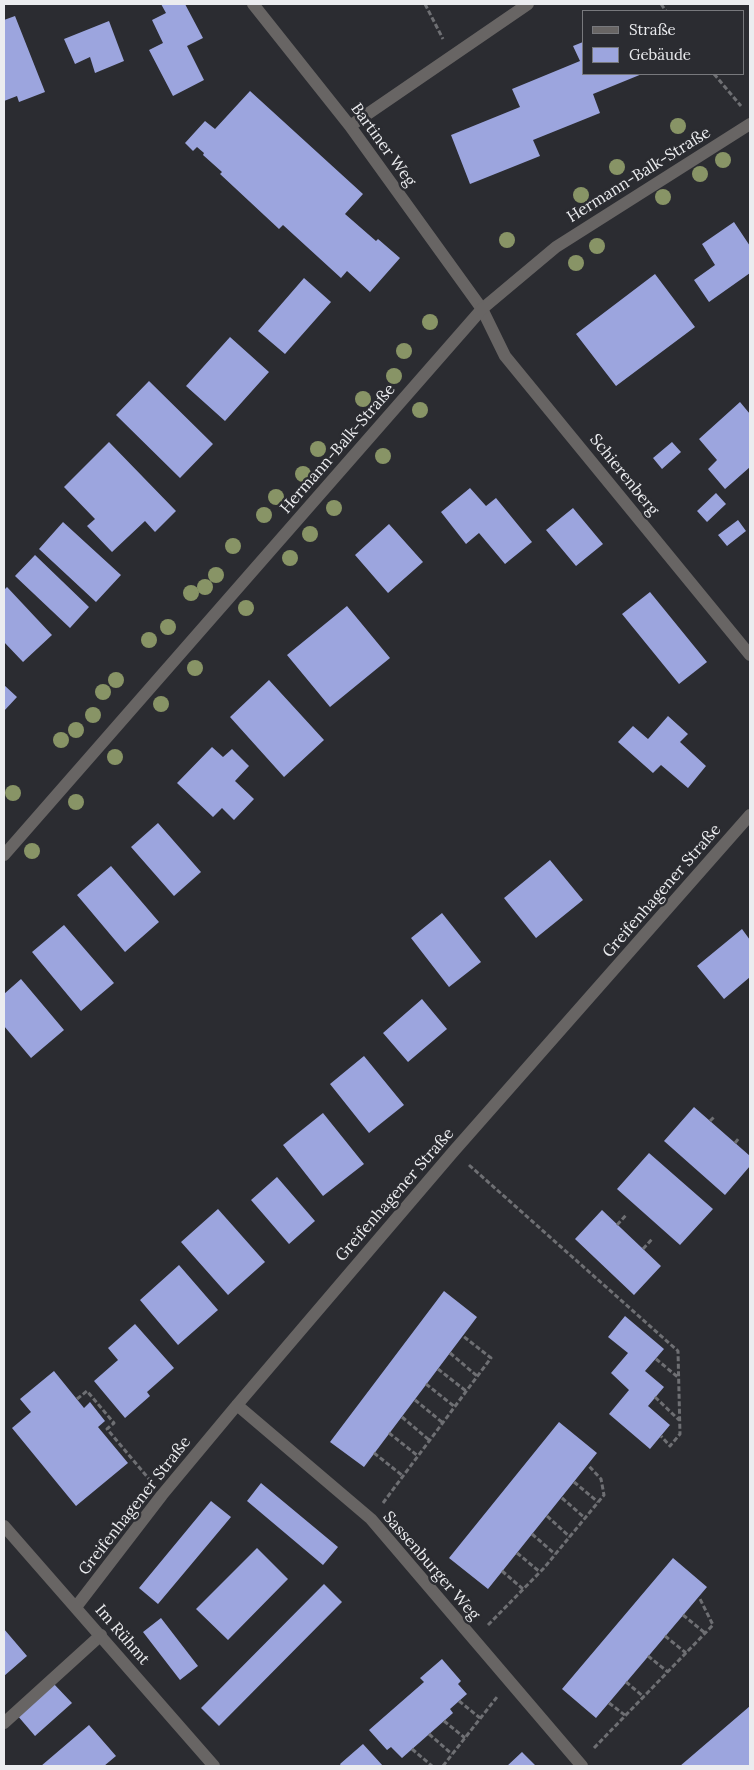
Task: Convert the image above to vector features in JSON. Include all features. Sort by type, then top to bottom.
[{"type":"street","name":"Bartiner Weg","points":[[252,4],[350,126],[482,310]]},
{"type":"street","points":[[350,126],[528,4]]},
{"type":"street","name":"Hermann-Balk-Straße","points":[[4,855],[482,310],[556,247],[750,124]]},
{"type":"street","name":"Schierenberg","points":[[482,310],[505,356],[750,655]]},
{"type":"street","name":"Greifenhagener Straße","points":[[76,1607],[162,1495],[237,1405],[454,1152],[750,815]]},
{"type":"street","name":"Sassenburger Weg","points":[[237,1405],[370,1520],[581,1764]]},
{"type":"street","name":"Im Rühmt","points":[[4,1526],[214,1766]]},
{"type":"street","points":[[4,1723],[100,1635]]},
{"type":"path","points":[[425,4],[452,56]]},
{"type":"path","points":[[715,75],[744,111]]},
{"type":"path","points":[[710,1121],[715,1116]]},
{"type":"path","points":[[735,1143],[739,1138]]},
{"type":"path","points":[[454,1152],[678,1351],[680,1434],[670,1446],[661,1436]]},
{"type":"path","points":[[617,1225],[626,1214]]},
{"type":"path","points":[[643,1249],[653,1238]]},
{"type":"path","points":[[370,1520],[490,1358],[463,1336]]},
{"type":"path","points":[[450,1354],[477,1376]]},
{"type":"path","points":[[656,1358],[679,1378]]},
{"type":"path","points":[[438,1369],[466,1391]]},
{"type":"path","points":[[426,1384],[454,1407]]},
{"type":"path","points":[[77,1399],[87,1391],[114,1423],[107,1429],[162,1495]]},
{"type":"path","points":[[655,1397],[680,1420]]},
{"type":"path","points":[[415,1400],[443,1422]]},
{"type":"path","points":[[402,1417],[429,1440]]},
{"type":"path","points":[[389,1433],[418,1456]]},
{"type":"path","points":[[111,1443],[115,1439]]},
{"type":"path","points":[[374,1453],[403,1476]]},
{"type":"path","points":[[473,1640],[540,1572],[604,1495],[601,1479],[588,1465]]},
{"type":"path","points":[[574,1482],[598,1502]]},
{"type":"path","points":[[562,1498],[585,1518]]},
{"type":"path","points":[[546,1516],[570,1536]]},
{"type":"path","points":[[532,1534],[555,1554]]},
{"type":"path","points":[[517,1553],[540,1572]]},
{"type":"path","points":[[502,1571],[523,1588]]},
{"type":"path","points":[[581,1764],[713,1625],[699,1597]]},
{"type":"path","points":[[683,1615],[705,1633]]},
{"type":"path","points":[[665,1636],[686,1653]]},
{"type":"path","points":[[648,1656],[668,1672]]},
{"type":"path","points":[[443,1766],[509,1680]]},
{"type":"path","points":[[626,1682],[644,1697]]},
{"type":"path","points":[[459,1701],[480,1718]]},
{"type":"path","points":[[609,1703],[626,1716]]},
{"type":"path","points":[[444,1720],[465,1738]]},
{"type":"path","points":[[429,1734],[452,1754]]},
{"type":"path","points":[[412,1749],[432,1766]]},
{"type":"building","points":[[161,4],[185,4],[203,38],[187,46],[204,80],[173,96],[149,50],[163,43],[152,20],[166,13]]},
{"type":"building","points":[[15,16],[45,92],[19,102],[17,96],[4,101],[4,20]]},
{"type":"building","points":[[109,21],[124,61],[95,73],[90,57],[75,64],[64,39]]},
{"type":"building","points":[[582,42],[582,75],[640,75],[593,94],[600,113],[533,140],[540,156],[470,184],[451,135],[520,107],[512,89],[580,61],[573,46]]},
{"type":"building","points":[[250,91],[363,194],[345,214],[376,241],[378,239],[400,258],[370,292],[347,271],[341,278],[283,225],[279,229],[220,174],[222,172],[203,155],[204,153],[197,147],[193,151],[185,143],[205,121],[215,129]]},
{"type":"building","points":[[734,222],[750,246],[750,273],[709,302],[694,280],[715,265],[702,244]]},
{"type":"building","points":[[655,274],[695,327],[616,386],[576,334]]},
{"type":"building","points":[[304,278],[331,302],[285,354],[258,331]]},
{"type":"building","points":[[230,337],[269,372],[225,421],[186,386]]},
{"type":"building","points":[[149,381],[213,444],[180,478],[116,415]]},
{"type":"building","points":[[740,402],[750,414],[750,467],[725,489],[708,469],[717,460],[699,439]]},
{"type":"building","points":[[109,442],[176,511],[155,532],[145,521],[112,552],[87,526],[95,519],[64,487]]},
{"type":"building","points":[[672,442],[681,452],[662,469],[653,458]]},
{"type":"building","points":[[470,488],[486,506],[496,498],[532,542],[505,564],[479,533],[466,544],[441,512]]},
{"type":"building","points":[[716,493],[726,504],[707,522],[697,511]]},
{"type":"building","points":[[573,508],[603,544],[576,566],[546,530]]},
{"type":"building","points":[[738,520],[746,531],[727,546],[718,535]]},
{"type":"building","points":[[63,522],[121,575],[96,602],[39,549]]},
{"type":"building","points":[[389,524],[423,562],[388,593],[355,555]]},
{"type":"building","points":[[35,555],[89,607],[70,628],[15,576]]},
{"type":"building","points":[[7,587],[52,635],[23,662],[4,642],[4,590]]},
{"type":"building","points":[[650,592],[707,662],[679,684],[622,614]]},
{"type":"building","points":[[347,606],[390,658],[330,707],[287,655]]},
{"type":"building","points":[[269,680],[324,740],[284,777],[230,717]]},
{"type":"building","points":[[4,685],[17,697],[4,711]]},
{"type":"building","points":[[668,716],[688,734],[680,742],[706,766],[688,788],[661,765],[653,773],[618,742],[633,726],[648,739]]},
{"type":"building","points":[[212,747],[223,757],[232,749],[249,766],[235,781],[254,799],[234,820],[222,808],[213,817],[177,783]]},
{"type":"building","points":[[158,823],[201,872],[174,896],[131,847]]},
{"type":"building","points":[[550,860],[583,900],[536,938],[504,898]]},
{"type":"building","points":[[111,866],[159,922],[125,952],[77,895]]},
{"type":"building","points":[[442,913],[481,962],[449,987],[411,938]]},
{"type":"building","points":[[64,925],[114,983],[81,1011],[32,952]]},
{"type":"building","points":[[742,929],[750,940],[750,977],[724,999],[697,966]]},
{"type":"building","points":[[21,979],[64,1030],[31,1058],[4,1026],[4,994]]},
{"type":"building","points":[[422,999],[447,1029],[408,1062],[383,1033]]},
{"type":"building","points":[[364,1056],[404,1105],[369,1133],[330,1084]]},
{"type":"building","points":[[694,1107],[750,1156],[750,1166],[725,1195],[664,1141]]},
{"type":"building","points":[[323,1113],[364,1164],[323,1196],[283,1145]]},
{"type":"building","points":[[649,1153],[713,1209],[680,1245],[617,1189]]},
{"type":"building","points":[[277,1177],[315,1221],[289,1244],[251,1200]]},
{"type":"building","points":[[218,1209],[265,1262],[228,1295],[181,1242]]},
{"type":"building","points":[[602,1210],[661,1266],[634,1295],[575,1239]]},
{"type":"building","points":[[179,1265],[218,1310],[178,1345],[140,1300]]},
{"type":"building","points":[[444,1291],[477,1317],[364,1467],[330,1442]]},
{"type":"building","points":[[625,1316],[664,1349],[645,1371],[664,1387],[648,1406],[670,1425],[650,1449],[609,1414],[629,1390],[611,1373],[628,1353],[608,1337]]},
{"type":"building","points":[[135,1324],[174,1368],[147,1392],[150,1396],[125,1418],[94,1381],[118,1360],[108,1348]]},
{"type":"building","points":[[54,1371],[84,1408],[90,1402],[105,1421],[98,1427],[128,1463],[76,1506],[12,1428],[31,1412],[20,1399]]},
{"type":"building","points":[[559,1422],[597,1453],[488,1589],[449,1558]]},
{"type":"building","points":[[261,1483],[338,1547],[323,1565],[247,1501]]},
{"type":"building","points":[[211,1501],[231,1517],[158,1604],[139,1588]]},
{"type":"building","points":[[257,1548],[288,1579],[228,1640],[196,1609]]},
{"type":"building","points":[[673,1558],[707,1587],[596,1718],[562,1689]]},
{"type":"building","points":[[324,1584],[342,1602],[219,1726],[201,1708]]},
{"type":"building","points":[[161,1618],[198,1666],[180,1680],[143,1632]]},
{"type":"building","points":[[4,1629],[27,1656],[4,1676]]},
{"type":"building","points":[[442,1659],[461,1681],[458,1684],[467,1694],[450,1709],[453,1713],[402,1758],[391,1747],[387,1750],[369,1730],[424,1682],[420,1678]]},
{"type":"building","points":[[53,1683],[72,1703],[35,1736],[17,1715]]},
{"type":"building","points":[[750,1706],[750,1766],[680,1766]]},
{"type":"building","points":[[89,1725],[116,1756],[104,1766],[41,1766]]},
{"type":"building","points":[[363,1744],[383,1766],[341,1766],[340,1764]]},
{"type":"building","points":[[522,1752],[536,1766],[507,1766]]}]
